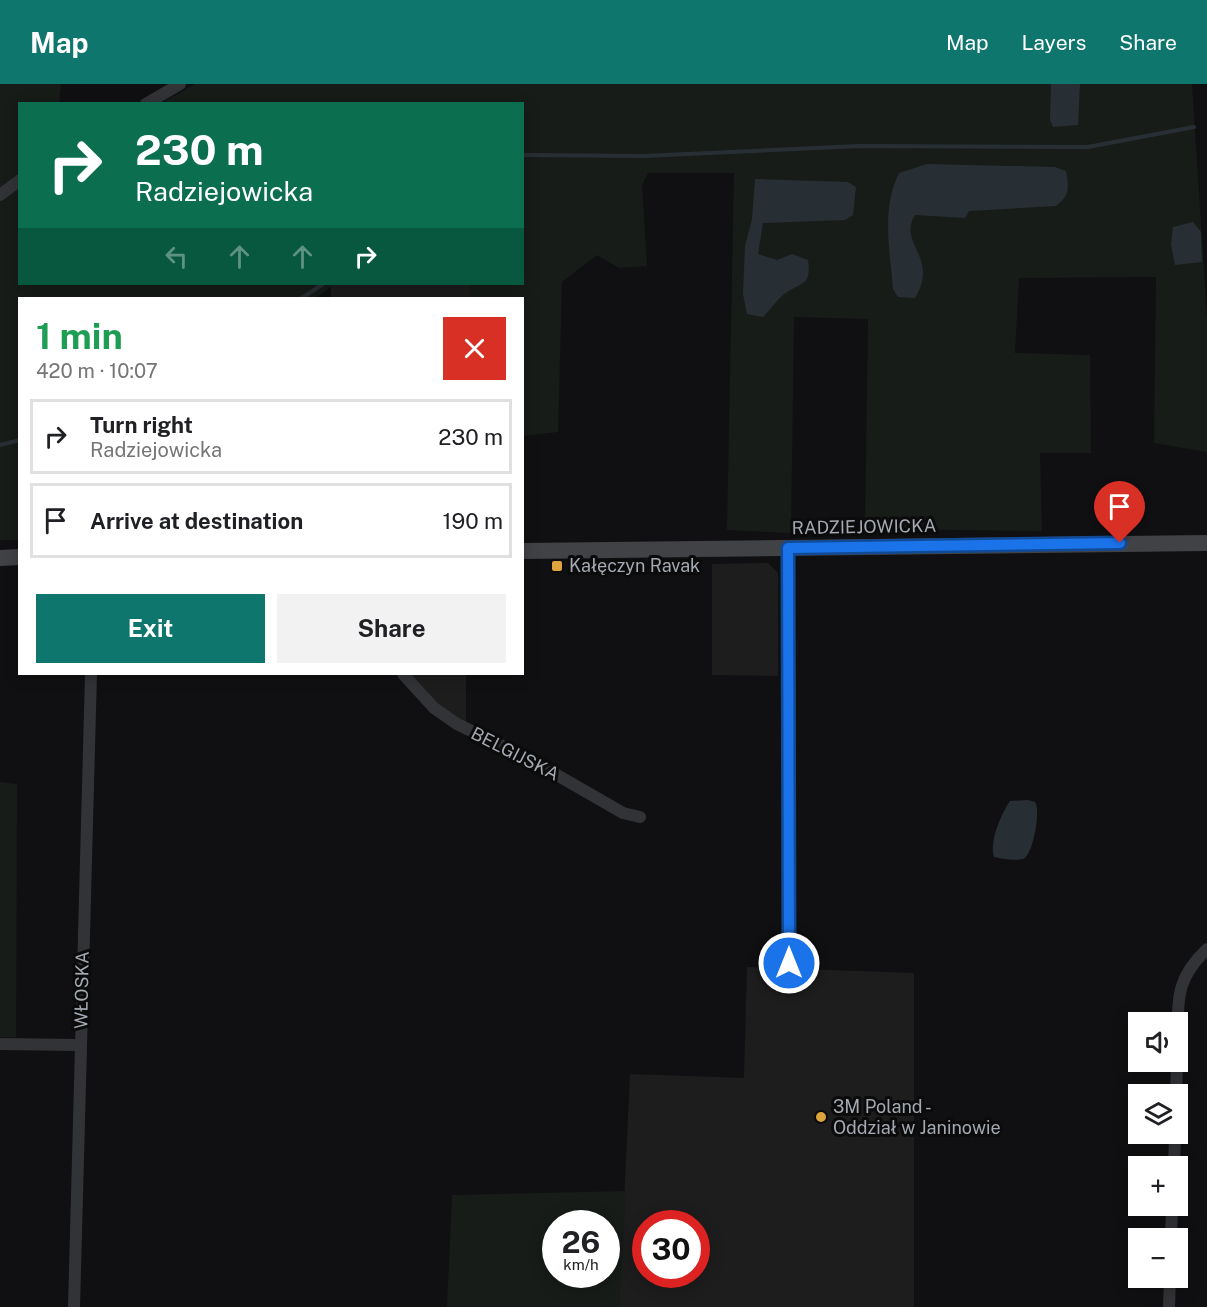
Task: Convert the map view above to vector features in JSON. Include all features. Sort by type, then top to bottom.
[{"type":"main road","name":"RADZIEJOWICKA","points":[[524,551],[1207,543]]},
{"type":"main road","points":[[0,558],[18,557]]},
{"type":"street","points":[[149,102],[180,84]]},
{"type":"street","points":[[0,195],[18,182]]},
{"type":"street","points":[[788,548],[789,963]]},
{"type":"street","name":"WŁOSKA","points":[[74,1307],[91,675]]},
{"type":"street","name":"BELGIJSKA","points":[[404,675],[434,708],[457,724],[531,760],[623,813],[640,817]]},
{"type":"street","points":[[1180,1012],[1181,984],[1190,966],[1207,949]]},
{"type":"street","points":[[0,1044],[80,1045]]},
{"type":"street","points":[[1169,1307],[1170,1288]]},
{"type":"shaded area","points":[[0,84],[61,84],[59,102],[18,102],[18,175],[0,188]]},
{"type":"shaded area","points":[[195,84],[1192,84],[1207,319],[1207,452],[1154,443],[1156,277],[1019,278],[1015,353],[1090,355],[1091,453],[1040,453],[1042,531],[865,529],[868,319],[794,317],[791,533],[727,530],[734,173],[648,173],[642,185],[647,266],[619,268],[597,255],[562,282],[558,432],[524,436],[524,297],[470,297],[470,285],[524,285],[524,102],[164,102]]},
{"type":"shaded area","points":[[1051,84],[1080,84],[1078,125],[1053,127],[1050,120]]},
{"type":"shaded area","points":[[927,164],[1055,167],[1066,171],[1067,191],[1056,206],[969,211],[965,218],[915,215],[911,225],[911,234],[921,261],[923,272],[921,284],[915,298],[898,297],[893,289],[888,230],[893,187],[899,173]]},
{"type":"shaded area","points":[[755,179],[848,182],[856,187],[853,215],[845,220],[763,223],[758,254],[777,260],[792,254],[808,260],[809,269],[806,280],[783,295],[763,317],[747,314],[743,294],[745,246],[752,219]]},
{"type":"shaded area","points":[[18,187],[18,285],[334,285],[317,297],[18,297],[18,540],[0,540],[0,201]]},
{"type":"shaded area","points":[[1193,222],[1201,232],[1202,262],[1175,265],[1171,244],[1173,227]]},
{"type":"shaded area","points":[[470,285],[470,297],[331,297],[331,286]]},
{"type":"shaded area","points":[[768,563],[778,573],[778,676],[712,675],[712,564]]},
{"type":"shaded area","points":[[410,675],[466,675],[466,723],[438,705]]},
{"type":"shaded area","points":[[0,782],[17,784],[16,1037],[0,1037]]},
{"type":"shaded area","points":[[1010,801],[1035,802],[1037,814],[1033,842],[1027,856],[1017,860],[994,857],[994,836]]},
{"type":"shaded area","points":[[747,967],[914,973],[914,1307],[619,1307],[630,1074],[744,1078]]},
{"type":"shaded area","points":[[626,1191],[619,1307],[447,1307],[452,1195]]},
{"type":"waterway","points":[[524,155],[644,156],[859,146],[1088,147],[1194,127]]},
{"type":"waterway","points":[[304,297],[322,285]]},
{"type":"waterway","points":[[0,445],[18,440]]},
{"type":"place","name":"Kałęczyn Ravak","points":[[557,566]]},
{"type":"place","name":"3M Poland - Oddział w Janinowie","points":[[821,1117]]},
{"type":"route","points":[[789,963],[788,548],[1120,543]]}]
